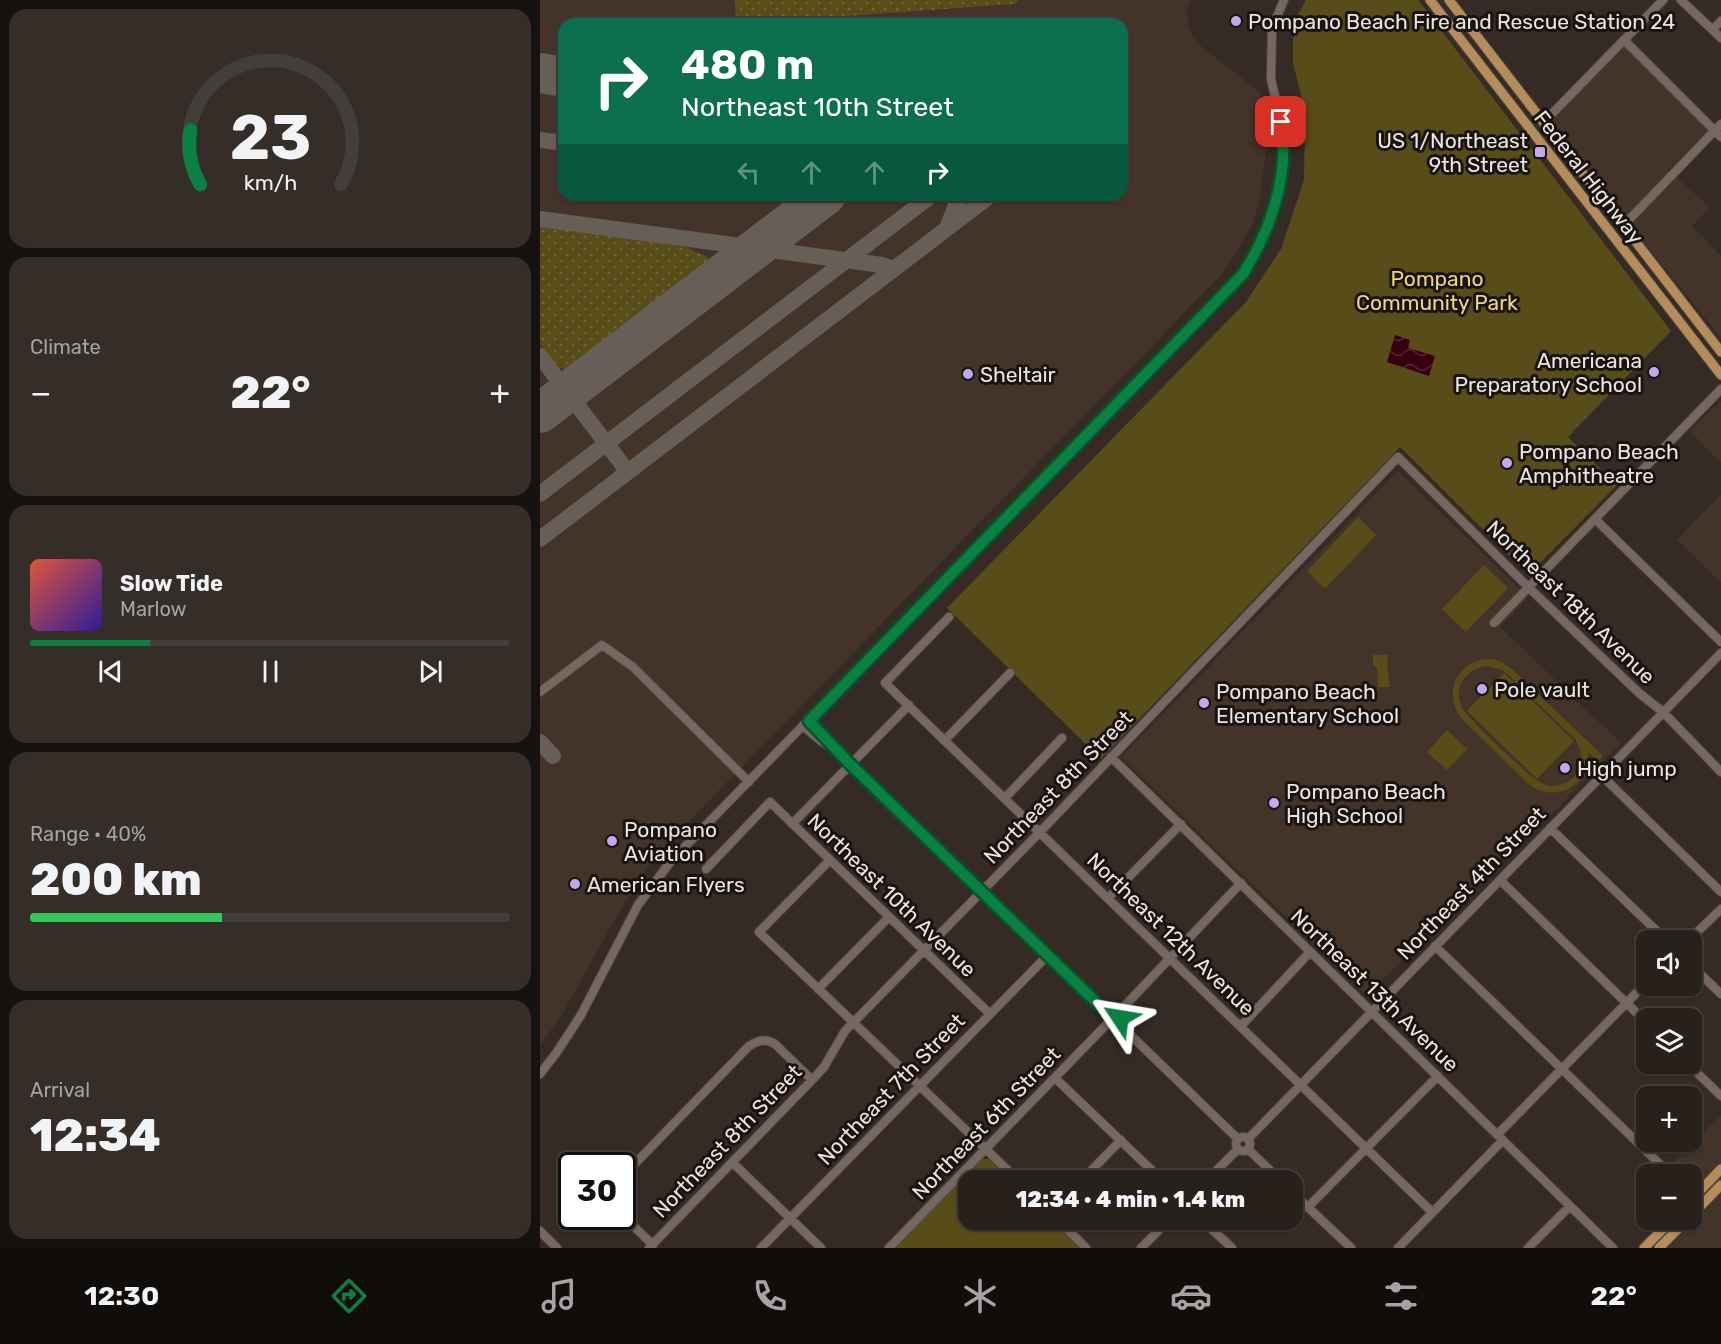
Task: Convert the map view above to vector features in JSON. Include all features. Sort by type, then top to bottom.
[{"type":"main road","name":"Federal Highway","points":[[1430,0],[1721,375]]},
{"type":"main road","name":"Federal Highway","points":[[1449,0],[1721,352]]},
{"type":"main road","points":[[1517,113],[1535,122],[1544,123]]},
{"type":"main road","points":[[1551,156],[1562,156],[1575,163]]},
{"type":"main road","points":[[1702,1187],[1721,1169]]},
{"type":"main road","points":[[1702,1205],[1721,1185]]},
{"type":"main road","points":[[1644,1248],[1662,1230]]},
{"type":"main road","points":[[1659,1248],[1678,1230]]},
{"type":"street","points":[[540,1074],[581,1015],[638,905],[671,861],[1243,274],[1260,247],[1274,209],[1282,172],[1284,136],[1271,79],[1272,28],[1284,0]]},
{"type":"street","points":[[1544,123],[1663,0]]},
{"type":"street","points":[[1681,0],[1721,38]]},
{"type":"street","points":[[1713,29],[1721,21]]},
{"type":"street","points":[[1623,225],[1719,131],[1624,40]]},
{"type":"street","points":[[1494,623],[1721,389]]},
{"type":"street","name":"Northeast 18th Avenue","points":[[1398,457],[1639,693],[1663,712],[1721,772]]},
{"type":"street","name":"Northeast 8th Street","points":[[651,1246],[824,1067],[839,1038],[852,1023],[1040,832],[1398,457]]},
{"type":"street","points":[[1595,519],[1721,642]]},
{"type":"street","name":"Northeast 12th Avenue","points":[[949,617],[885,683],[1432,1212]]},
{"type":"street","points":[[540,692],[602,645],[633,667],[749,782]]},
{"type":"street","name":"Northeast 4th Street","points":[[1248,1139],[1721,653]]},
{"type":"street","points":[[945,740],[1010,673]]},
{"type":"street","points":[[792,824],[909,705]]},
{"type":"street","points":[[806,724],[822,742],[836,749],[1108,1013]]},
{"type":"street","points":[[1005,798],[1062,738]]},
{"type":"street","name":"Northeast 13th Avenue","points":[[1111,757],[1613,1248]]},
{"type":"street","points":[[1602,775],[1721,892]]},
{"type":"street","name":"Northeast 10th Avenue","points":[[706,869],[770,802],[990,1014]]},
{"type":"street","points":[[1108,898],[1181,824]]},
{"type":"street","points":[[1550,828],[1656,930]]},
{"type":"street","points":[[830,860],[759,932],[1008,1170]]},
{"type":"street","points":[[1500,880],[1636,1013]]},
{"type":"street","points":[[1118,1013],[1241,883]]},
{"type":"street","points":[[1699,930],[1721,909]]},
{"type":"street","points":[[818,989],[889,917]]},
{"type":"street","points":[[1435,946],[1660,1164]]},
{"type":"street","points":[[1240,1026],[1310,952]]},
{"type":"street","name":"Northeast 7th Street","points":[[761,1248],[1048,955]]},
{"type":"street","points":[[1702,976],[1721,994]]},
{"type":"street","points":[[1398,1248],[1561,1069],[1636,993]]},
{"type":"street","points":[[1108,1013],[1113,1011],[1118,1013]]},
{"type":"street","points":[[1108,1013],[1106,1019],[1108,1023],[1112,1025],[1118,1023]]},
{"type":"street","points":[[1118,1013],[1120,1018],[1118,1023]]},
{"type":"street","name":"Northeast 6th Street","points":[[889,1248],[1108,1023]]},
{"type":"street","points":[[1118,1023],[1238,1139]]},
{"type":"street","points":[[636,1163],[749,1046],[758,1041],[767,1040],[775,1044],[812,1080]]},
{"type":"street","points":[[1698,1074],[1721,1096]]},
{"type":"street","points":[[1308,1207],[1438,1076]]},
{"type":"street","points":[[1055,1078],[1152,1170]]},
{"type":"street","points":[[1243,1137],[1250,1143],[1244,1152],[1238,1149],[1236,1144],[1238,1139],[1243,1137]]},
{"type":"street","points":[[1092,1170],[1121,1140]]},
{"type":"street","points":[[1217,1170],[1238,1149]]},
{"type":"street","points":[[1248,1149],[1270,1170]]},
{"type":"street","points":[[733,1163],[821,1248]]},
{"type":"street","points":[[1303,1202],[1351,1248]]},
{"type":"street","points":[[1528,1248],[1570,1206]]},
{"type":"street","points":[[636,1230],[651,1246]]},
{"type":"street","points":[[1068,1230],[1086,1248]]},
{"type":"street","points":[[1141,1248],[1159,1230]]},
{"type":"street","points":[[1213,1230],[1232,1248]]},
{"type":"street","points":[[540,1232],[557,1248]]},
{"type":"shaded area","points":[[540,0],[735,0],[736,18],[558,18],[558,201],[1128,201],[1128,18],[822,18],[1015,4],[1019,0],[1191,0],[1187,9],[1188,25],[1192,36],[1202,47],[1260,93],[1266,111],[1267,145],[1261,190],[1253,224],[1222,274],[653,860],[619,912],[564,1011],[540,1046]]},
{"type":"shaded area","points":[[1625,45],[1708,131],[1668,170],[1710,207],[1692,226],[1721,256],[1721,338],[1548,123]]},
{"type":"shaded area","points":[[1721,401],[1721,463],[1690,431]]},
{"type":"shaded area","points":[[1398,471],[1528,597],[1500,627],[1621,743],[1545,821],[1540,817],[1367,996],[1121,757]]},
{"type":"shaded area","points":[[1721,494],[1721,583],[1677,540]]},
{"type":"shaded area","points":[[1721,1115],[1721,1248],[1668,1248],[1686,1230],[1702,1230],[1702,1213],[1709,1206],[1702,1199],[1702,1164],[1673,1164],[1685,1152],[1702,1152],[1702,1134]]},
{"type":"green space","points":[[735,0],[1019,0],[1015,4],[820,18],[736,18]]},
{"type":"green space","name":"Pompano Community Park","points":[[1306,0],[1418,0],[1671,331],[1568,437],[1617,485],[1532,571],[1524,570],[1400,447],[1101,759],[947,608],[1246,302],[1281,249],[1304,180],[1305,123],[1293,63],[1293,40],[1297,17]]},
{"type":"green space","points":[[540,227],[621,235],[683,246],[708,257],[708,265],[568,370],[557,367],[540,344]]},
{"type":"green space","points":[[1358,517],[1376,535],[1325,589],[1307,571]]},
{"type":"green space","points":[[1484,565],[1508,588],[1466,632],[1442,609]]},
{"type":"green space","points":[[1373,655],[1388,655],[1390,687],[1378,687],[1377,668],[1373,665]]},
{"type":"green space","points":[[1493,659],[1512,669],[1603,756],[1598,761],[1588,752],[1585,770],[1574,785],[1566,790],[1552,793],[1535,788],[1463,720],[1456,710],[1453,699],[1456,679],[1470,664]],"holes":[[[1487,666],[1500,669],[1576,740],[1581,759],[1578,771],[1567,782],[1553,786],[1537,780],[1501,749],[1463,709],[1459,694],[1467,675]]]},
{"type":"green space","points":[[1504,673],[1574,741],[1537,779],[1467,711]]},
{"type":"green space","points":[[1447,730],[1467,749],[1447,770],[1427,752]]},
{"type":"green space","points":[[982,1159],[989,1159],[1001,1170],[971,1170]]},
{"type":"green space","points":[[958,1183],[958,1230],[1062,1230],[1081,1248],[894,1248]]},
{"type":"water","points":[[1395,335],[1410,340],[1408,348],[1435,356],[1429,376],[1387,362]]},
{"type":"taxiway","points":[[540,140],[558,142]]},
{"type":"taxiway","points":[[540,494],[924,201]]},
{"type":"taxiway","points":[[947,228],[958,201]]},
{"type":"taxiway","points":[[540,539],[983,201]]},
{"type":"taxiway","points":[[540,219],[882,265],[893,269]]},
{"type":"taxiway","points":[[540,356],[628,472]]},
{"type":"taxiway","points":[[540,742],[553,756]]},
{"type":"runway","points":[[540,73],[558,76]]},
{"type":"runway","points":[[540,413],[818,201]]},
{"type":"place","name":"Pompano Beach Fire and Rescue Station 24","points":[[1236,21]]},
{"type":"place","name":"US 1/Northeast 9th Street","points":[[1540,152]]},
{"type":"place","name":"Americana Preparatory School","points":[[1654,372]]},
{"type":"place","name":"Sheltair","points":[[968,374]]},
{"type":"place","name":"Pompano Beach Amphitheatre","points":[[1507,463]]},
{"type":"place","name":"Pole vault","points":[[1482,689]]},
{"type":"place","name":"Pompano Beach Elementary School","points":[[1204,703]]},
{"type":"place","name":"High jump","points":[[1565,768]]},
{"type":"place","name":"Pompano Beach High School","points":[[1274,803]]},
{"type":"place","name":"Pompano Aviation","points":[[612,841]]},
{"type":"place","name":"American Flyers","points":[[575,884]]},
{"type":"route","points":[[1120,1018],[1117,1012],[1108,1013],[1098,1004],[851,765],[809,721],[1243,274],[1260,247],[1274,209],[1282,172],[1284,136],[1281,122]]}]
